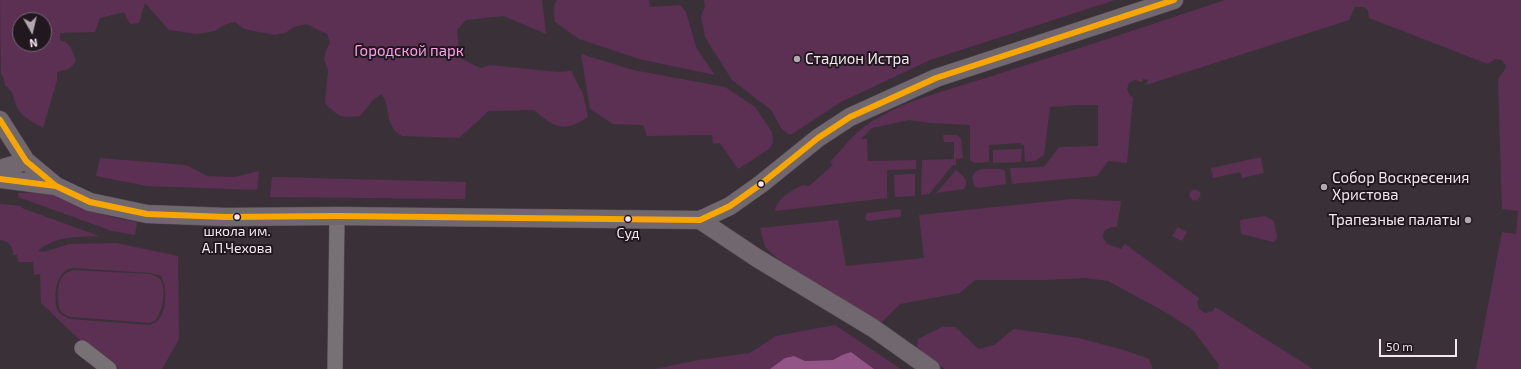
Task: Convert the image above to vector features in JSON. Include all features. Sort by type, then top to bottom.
[{"type":"main road","points":[[0,120],[26,161],[56,186],[90,202],[147,214],[226,217],[337,216],[700,220],[730,206],[761,184],[818,138],[850,117],[936,78],[1174,0]]},
{"type":"main road","points":[[0,169],[26,161]]},
{"type":"main road","points":[[0,179],[56,186]]},
{"type":"main road","points":[[700,220],[757,258],[873,328],[931,369]]},
{"type":"street","points":[[335,369],[337,216]]},
{"type":"street","points":[[82,348],[109,369]]},
{"type":"green space","name":"Городской парк","points":[[0,0],[542,0],[546,34],[504,16],[466,20],[457,30],[460,58],[480,68],[490,65],[558,72],[571,71],[583,94],[588,117],[580,122],[566,127],[548,121],[534,110],[489,111],[459,138],[402,136],[394,130],[389,120],[386,103],[382,94],[374,99],[360,116],[340,116],[325,103],[328,70],[324,60],[326,50],[330,43],[327,34],[306,24],[294,27],[285,33],[274,35],[244,29],[235,22],[224,25],[215,31],[197,34],[169,30],[145,3],[139,23],[130,24],[124,12],[100,18],[95,32],[60,33],[60,40],[68,45],[72,50],[76,60],[71,67],[57,72],[57,80],[43,128],[22,115],[12,94],[5,85],[1,73]]},
{"type":"green space","points":[[557,0],[649,0],[650,7],[680,5],[686,12],[696,47],[715,75],[639,59],[579,39],[555,22],[554,8]]},
{"type":"green space","name":"Стадион Истра","points":[[704,0],[1115,0],[930,60],[841,102],[792,134],[788,134],[781,128],[771,110],[732,80],[705,37],[701,17],[705,6]]},
{"type":"green space","points":[[1225,0],[1521,0],[1521,369],[1476,369],[1502,232],[1516,234],[1518,211],[1502,209],[1498,80],[1506,66],[1502,60],[1495,59],[1488,64],[1369,18],[1368,11],[1364,7],[1355,7],[1349,20],[1146,85],[1148,80],[1143,79],[1142,82],[1135,80],[1129,83],[1127,89],[1130,96],[1133,97],[1127,163],[1108,161],[1097,176],[1012,184],[1010,168],[1044,167],[1059,147],[1098,146],[1098,105],[1050,107],[1044,155],[1035,161],[1025,162],[1024,145],[1021,145],[1021,143],[989,145],[989,162],[974,163],[970,160],[970,125],[909,120],[872,128],[861,139],[867,139],[868,161],[916,160],[916,169],[887,170],[887,198],[775,211],[782,198],[803,185],[809,186],[833,165],[830,162],[849,140],[860,130],[886,113],[933,94],[1055,56]]},
{"type":"green space","points":[[581,54],[633,70],[725,87],[755,107],[772,132],[773,143],[769,149],[738,169],[720,143],[713,144],[712,135],[647,136],[643,125],[613,124],[590,109]]},
{"type":"green space","points":[[943,135],[957,135],[961,139],[963,158],[956,159],[956,165],[953,165],[929,194],[921,195],[922,160],[954,159],[954,142],[944,142]]},
{"type":"green space","points":[[1022,149],[1021,162],[993,163],[993,150]]},
{"type":"green space","points":[[1261,157],[1264,173],[1242,178],[1240,172],[1213,178],[1211,168]]},
{"type":"green space","points":[[100,158],[186,165],[207,176],[235,177],[259,171],[257,190],[147,186],[96,176]]},
{"type":"green space","points":[[982,169],[1001,169],[1005,171],[1006,184],[979,188],[974,185],[973,176],[978,171]]},
{"type":"green space","points":[[956,170],[966,180],[966,186],[964,189],[936,193]]},
{"type":"green space","points":[[915,174],[915,196],[895,197],[894,175]]},
{"type":"green space","points":[[272,177],[466,182],[465,199],[270,197]]},
{"type":"green space","points":[[1195,189],[1199,191],[1201,195],[1199,199],[1195,201],[1191,199],[1189,195],[1191,191]]},
{"type":"green space","points":[[49,192],[70,203],[92,211],[137,222],[135,235],[112,231],[18,197],[18,193]]},
{"type":"green space","points":[[1072,199],[1121,201],[1117,227],[1111,227],[1104,231],[1103,238],[1107,244],[1121,249],[1125,244],[1199,298],[1197,302],[1199,309],[1205,313],[1213,311],[1215,307],[1313,369],[1218,369],[1219,365],[1193,330],[1167,313],[1108,281],[1086,278],[1045,280],[975,280],[960,293],[900,304],[882,322],[862,313],[779,260],[765,247],[760,228],[838,220],[846,266],[924,258],[919,215]]},
{"type":"green space","points":[[0,204],[21,206],[22,208],[99,236],[67,238],[51,242],[38,251],[44,252],[69,244],[116,243],[178,256],[179,339],[162,369],[119,369],[88,345],[84,344],[41,303],[40,274],[34,275],[33,262],[18,262],[17,255],[13,255],[10,244],[0,240]],"holes":[[[69,269],[150,273],[161,276],[165,293],[165,306],[161,317],[152,324],[70,319],[61,314],[57,309],[57,285],[61,275]]]},
{"type":"green space","points":[[898,209],[901,210],[901,216],[899,217],[868,221],[865,218],[867,213]]},
{"type":"green space","points":[[1265,216],[1274,221],[1277,238],[1274,242],[1241,234],[1240,220]]},
{"type":"green space","points":[[1178,227],[1187,232],[1182,241],[1172,236]]},
{"type":"green space","points":[[73,270],[150,274],[159,278],[163,286],[163,298],[161,309],[157,318],[155,321],[149,323],[71,317],[66,315],[59,308],[58,289],[60,280],[63,276]]},
{"type":"green space","points":[[835,325],[901,369],[874,369],[851,352],[833,360],[805,361],[794,356],[785,358],[770,369],[655,369],[699,360],[750,353],[776,336]]},
{"type":"green space","points":[[942,327],[955,327],[979,349],[994,345],[1014,329],[1079,338],[1127,351],[1149,359],[1153,369],[945,369],[917,350],[918,339]]},
{"type":"shaded area","points":[[851,352],[874,369],[770,369],[785,358],[794,356],[805,361],[833,360]]},
{"type":"transit line","points":[[0,179],[56,186],[90,202],[147,214],[226,217],[337,216],[700,220],[730,206],[761,184],[818,138],[850,117],[936,78],[1174,0]]},
{"type":"transit line","points":[[0,120],[26,161],[56,186]]},
{"type":"place","name":"Стадион Истра","points":[[797,59]]},
{"type":"place","name":"Собор Воскресения Христова","points":[[1324,187]]},
{"type":"place","name":"школа им. А.П.Чехова","points":[[237,217]]},
{"type":"place","name":"Суд","points":[[628,219]]},
{"type":"place","name":"Трапезные палаты","points":[[1468,220]]}]
